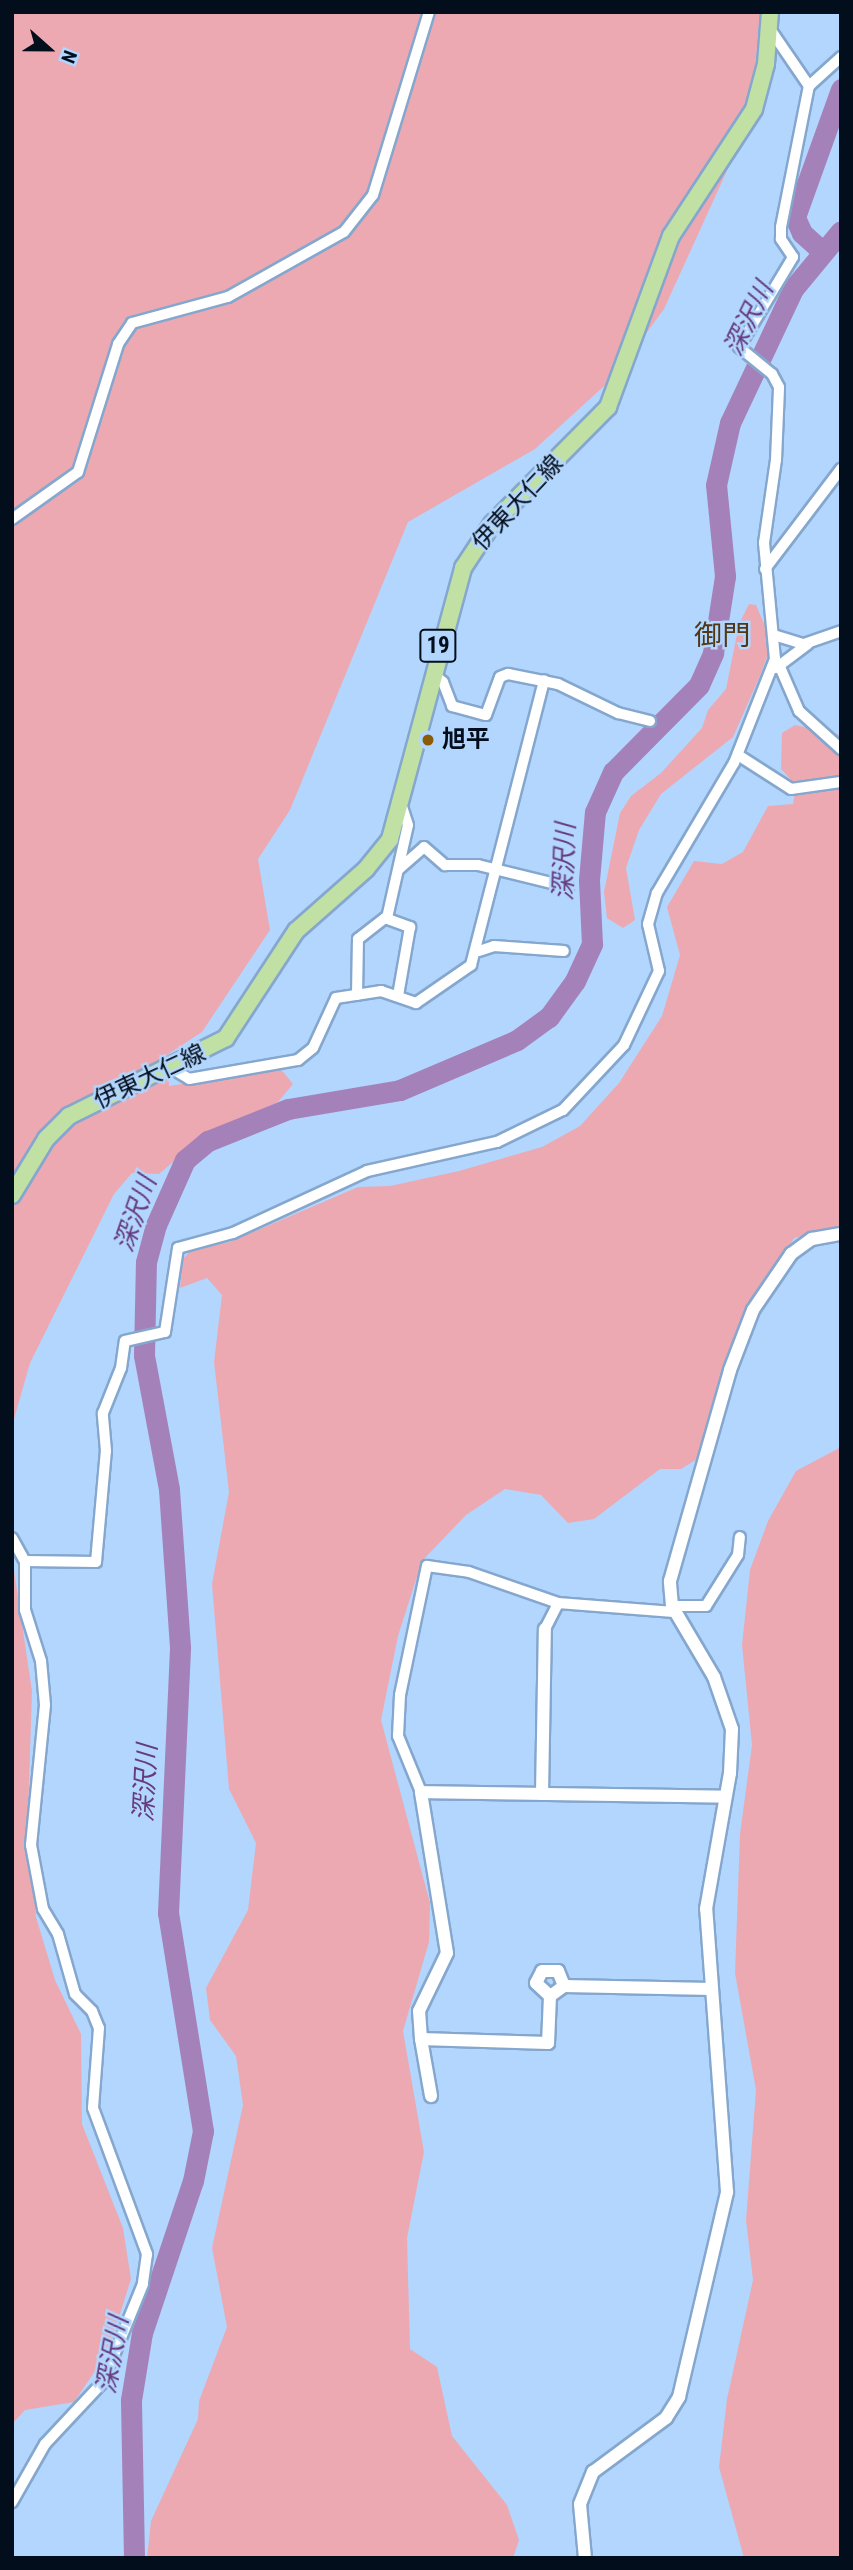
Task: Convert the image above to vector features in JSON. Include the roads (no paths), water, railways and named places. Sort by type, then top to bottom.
[{"type":"main road","name":"伊東大仁線","points":[[12,1195],[46,1139],[69,1116],[171,1068],[226,1038],[296,931],[381,853],[402,806],[455,584],[473,549],[524,491],[590,430],[619,388],[671,236],[754,108],[770,29],[770,12]]},
{"type":"street","points":[[12,519],[78,472],[118,344],[132,323],[228,297],[344,232],[373,195],[429,12]]},
{"type":"street","points":[[770,29],[809,86]]},
{"type":"street","points":[[25,1561],[96,1562],[106,1451],[103,1413],[121,1368],[125,1341],[163,1334],[178,1248],[233,1233],[367,1171],[497,1142],[563,1110],[624,1045],[654,984],[658,962],[648,924],[657,893],[738,755],[776,667],[777,636],[765,569],[764,522],[776,460],[779,387],[772,374],[740,354],[741,341],[793,257],[781,239],[782,215],[809,86],[841,57]]},
{"type":"street","points":[[765,569],[841,469]]},
{"type":"street","points":[[776,667],[809,643],[841,631]]},
{"type":"street","points":[[777,636],[809,643]]},
{"type":"street","points":[[776,667],[799,711],[841,749]]},
{"type":"street","points":[[432,673],[443,682],[452,706],[486,715],[503,675],[544,680],[618,713],[650,721]]},
{"type":"street","points":[[171,1068],[189,1079],[298,1060],[313,1048],[332,1002],[381,991],[410,1003],[425,999],[471,965],[479,951],[544,680]]},
{"type":"street","points":[[738,755],[766,777],[798,791],[841,782]]},
{"type":"street","points":[[357,995],[358,939],[387,918],[408,825],[402,806]]},
{"type":"street","points":[[399,869],[424,847],[445,865],[498,870],[568,887]]},
{"type":"street","points":[[387,918],[410,927],[398,996]]},
{"type":"street","points":[[479,951],[494,946],[564,951]]},
{"type":"street","points":[[585,2558],[580,2504],[586,2484],[608,2456],[673,2408],[713,2265],[727,2168],[712,1989],[707,1883],[733,1745],[727,1708],[673,1609],[677,1556],[730,1370],[753,1310],[791,1254],[812,1239],[841,1234]]},
{"type":"street","points":[[431,2096],[419,2011],[447,1953],[421,1791],[398,1736],[400,1695],[428,1566],[469,1572],[558,1603],[673,1609],[706,1606],[738,1555],[740,1537]]},
{"type":"street","points":[[12,1538],[25,1561],[25,1610],[41,1661],[45,1705],[36,1762],[33,1857],[43,1909],[58,1934],[66,1971],[99,2028],[93,2108],[147,2254],[143,2284],[103,2382],[44,2444],[12,2502]]},
{"type":"street","points":[[542,1794],[545,1629],[558,1603]]},
{"type":"street","points":[[421,1791],[724,1797]]},
{"type":"street","points":[[421,2039],[548,2043],[550,1996],[536,1983],[542,1971],[558,1970],[564,1986]]},
{"type":"street","points":[[550,1996],[564,1986],[712,1989]]},
{"type":"waterway","name":"深沢川","points":[[822,251],[802,233],[795,217],[841,89]]},
{"type":"waterway","name":"深沢川","points":[[134,2558],[131,2400],[142,2333],[193,2181],[203,2131],[168,1913],[180,1647],[169,1489],[144,1355],[146,1262],[156,1225],[185,1160],[208,1141],[288,1109],[400,1090],[517,1040],[549,1017],[575,981],[592,944],[589,880],[595,812],[613,772],[699,685],[713,653],[725,576],[716,485],[730,423],[793,289],[841,231]]},
{"type":"place","name":"旭平","points":[[428,740]]},
{"type":"district","name":"御門","points":[[722,636]]}]
